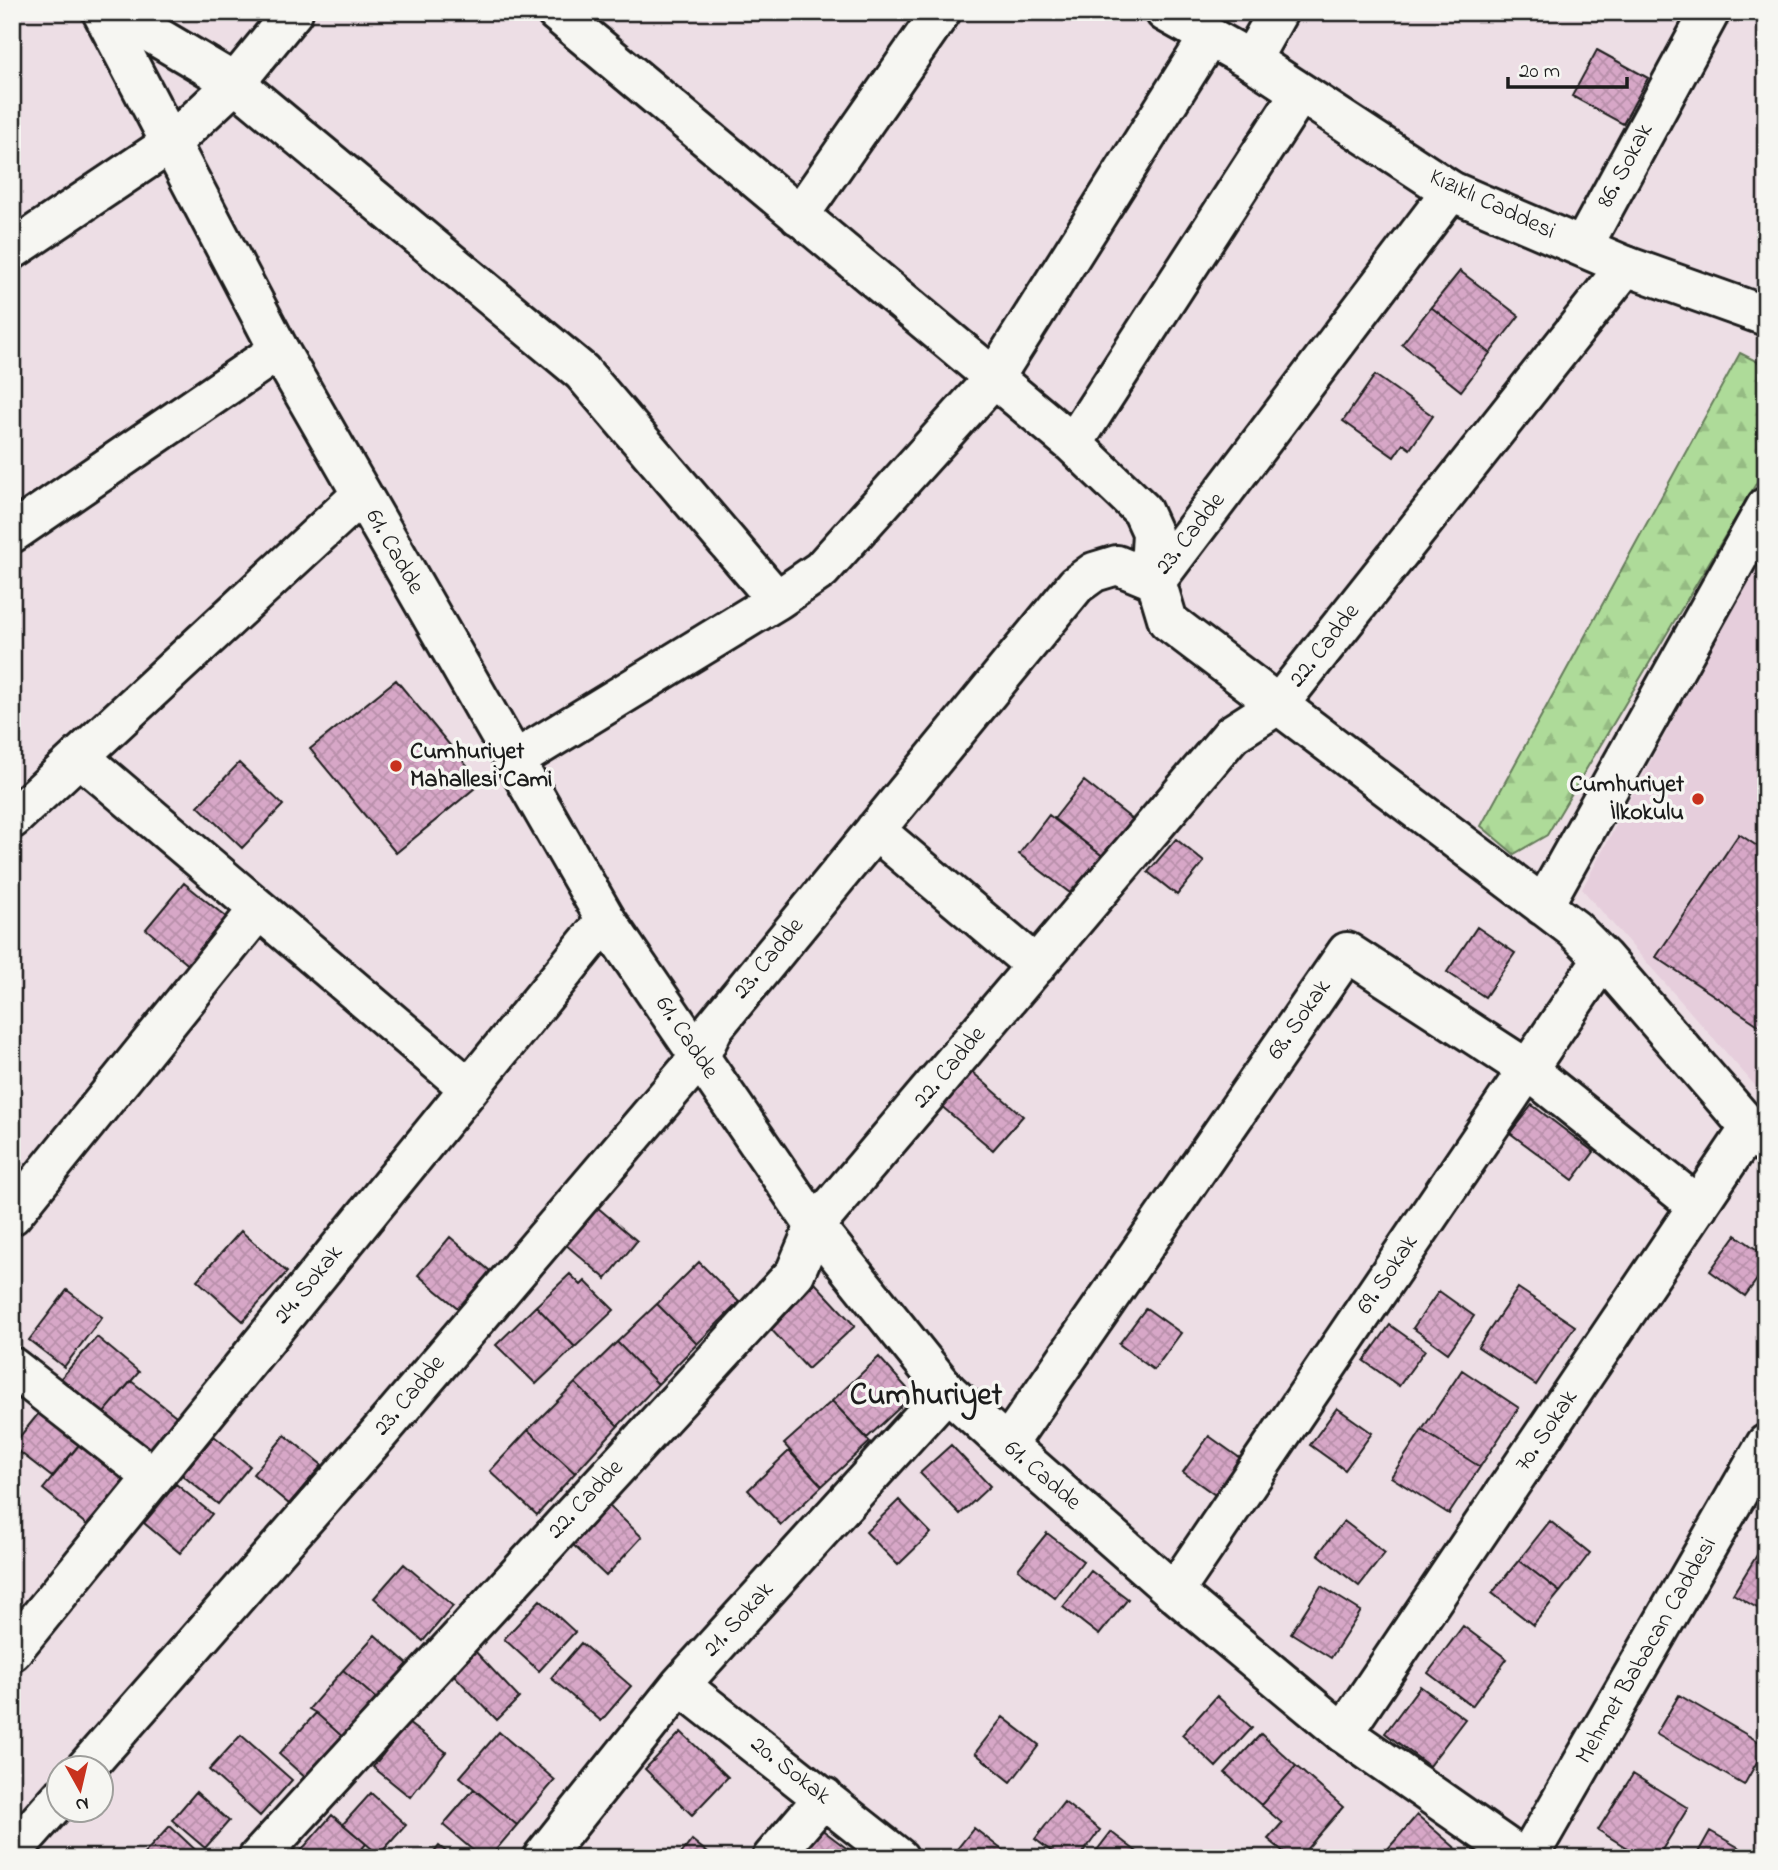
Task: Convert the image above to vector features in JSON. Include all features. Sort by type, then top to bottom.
[{"type":"street","name":"61. Cadde","points":[[103,12],[279,350],[606,920],[815,1226],[947,1391],[1007,1445],[1174,1592],[1343,1733],[1522,1858]]},
{"type":"street","points":[[115,12],[235,83],[582,372],[778,600]]},
{"type":"street","points":[[12,250],[171,143],[235,83],[293,12]]},
{"type":"street","points":[[556,12],[1073,444],[1142,510],[1152,533],[1151,551],[1156,581],[1168,621],[1574,929],[1603,958],[1758,1136]]},
{"type":"street","points":[[799,216],[941,12]]},
{"type":"street","name":"Kızıklı Caddesi","points":[[1165,12],[1251,60],[1451,191],[1626,266],[1766,316]]},
{"type":"street","points":[[1251,60],[1278,12]]},
{"type":"street","name":"86. Sokak","points":[[1583,246],[1710,12]]},
{"type":"street","points":[[514,761],[778,600],[821,570],[994,378],[1209,37]]},
{"type":"street","points":[[1073,444],[1300,93]]},
{"type":"street","name":"23. Cadde","points":[[97,1755],[375,1438],[699,1058],[714,1027],[1076,585],[1094,572],[1117,565],[1156,581],[1451,191]]},
{"type":"street","name":"22. Cadde","points":[[258,1858],[795,1273],[815,1226],[1232,734],[1279,704],[1626,266]]},
{"type":"street","points":[[12,533],[279,350]]},
{"type":"street","points":[[12,819],[361,495]]},
{"type":"street","points":[[1543,906],[1766,507]]},
{"type":"street","points":[[80,757],[469,1088]]},
{"type":"street","points":[[875,830],[1036,966]]},
{"type":"street","points":[[12,1214],[259,909]]},
{"type":"street","name":"24. Sokak","points":[[12,1651],[606,920]]},
{"type":"street","name":"68. Sokak","points":[[1007,1445],[1347,952],[1527,1069],[1698,1206]]},
{"type":"street","name":"69. Sokak","points":[[1174,1592],[1603,958]]},
{"type":"street","name":"70. Sokak","points":[[1343,1733],[1698,1206],[1758,1136]]},
{"type":"street","points":[[12,1367],[153,1477]]},
{"type":"street","name":"21. Sokak","points":[[542,1858],[680,1685],[947,1391]]},
{"type":"street","name":"Mehmet Babacan Caddesi","points":[[1528,1858],[1766,1444]]},
{"type":"street","name":"20. Sokak","points":[[680,1685],[899,1858]]},
{"type":"street","points":[[772,1858],[824,1797]]},
{"type":"street","points":[[12,1852],[46,1814]]},
{"type":"shaded area","name":"Cumhuriyet İlkokulu","points":[[1766,546],[1766,1098],[1582,889]]},
{"type":"green space","points":[[1740,353],[1766,366],[1766,467],[1547,835],[1514,854],[1481,826]]},
{"type":"building","points":[[1597,50],[1648,78],[1623,124],[1572,96]]},
{"type":"building","points":[[1460,271],[1519,316],[1490,353],[1431,307]]},
{"type":"building","points":[[1431,307],[1490,353],[1461,391],[1402,344]]},
{"type":"building","points":[[1375,375],[1433,416],[1410,449],[1403,444],[1394,457],[1343,421]]},
{"type":"building","name":"Cumhuriyet Mahallesi Cami","points":[[396,680],[481,783],[396,853],[310,749]]},
{"type":"building","points":[[239,763],[283,805],[242,848],[198,806]]},
{"type":"building","points":[[1084,781],[1133,820],[1104,857],[1054,819]]},
{"type":"building","points":[[1049,815],[1104,857],[1074,896],[1019,854]]},
{"type":"building","points":[[1739,834],[1766,852],[1766,1030],[1656,957]]},
{"type":"building","points":[[1176,839],[1204,862],[1177,895],[1148,872]]},
{"type":"building","points":[[184,883],[231,921],[192,968],[146,929]]},
{"type":"building","points":[[1477,927],[1515,953],[1485,997],[1447,972]]},
{"type":"building","points":[[971,1071],[1023,1116],[993,1150],[940,1105]]},
{"type":"building","points":[[1532,1105],[1594,1152],[1573,1180],[1510,1133]]},
{"type":"building","points":[[597,1207],[637,1241],[606,1279],[565,1244]]},
{"type":"building","points":[[241,1231],[287,1272],[243,1321],[197,1280]]},
{"type":"building","points":[[1736,1235],[1766,1256],[1766,1267],[1745,1296],[1710,1271]]},
{"type":"building","points":[[450,1237],[490,1271],[459,1309],[418,1275]]},
{"type":"building","points":[[699,1262],[739,1302],[697,1344],[657,1304]]},
{"type":"building","points":[[570,1274],[581,1285],[585,1281],[614,1310],[575,1347],[536,1306]]},
{"type":"building","points":[[815,1283],[855,1326],[808,1369],[768,1326]]},
{"type":"building","points":[[1518,1288],[1575,1326],[1536,1385],[1478,1347]]},
{"type":"building","points":[[67,1290],[102,1317],[64,1367],[29,1340]]},
{"type":"building","points":[[1439,1291],[1474,1316],[1448,1353],[1413,1328]]},
{"type":"building","points":[[657,1304],[697,1344],[658,1384],[617,1342]]},
{"type":"building","points":[[536,1306],[575,1347],[536,1384],[496,1345]]},
{"type":"building","points":[[1146,1308],[1181,1333],[1154,1370],[1119,1344]]},
{"type":"building","points":[[1390,1325],[1425,1350],[1399,1386],[1364,1361]]},
{"type":"building","points":[[97,1337],[139,1372],[103,1414],[61,1378]]},
{"type":"building","points":[[617,1342],[658,1384],[618,1426],[575,1383]]},
{"type":"building","points":[[879,1357],[913,1395],[867,1438],[832,1401]]},
{"type":"building","points":[[1462,1370],[1519,1408],[1480,1467],[1422,1430]]},
{"type":"building","points":[[131,1381],[180,1419],[152,1454],[103,1414]]},
{"type":"building","points":[[575,1383],[618,1426],[575,1473],[528,1430]]},
{"type":"building","points":[[832,1401],[870,1442],[822,1486],[784,1444]]},
{"type":"building","points":[[43,1408],[83,1440],[52,1477],[12,1446]]},
{"type":"building","points":[[1337,1408],[1372,1433],[1345,1470],[1310,1445]]},
{"type":"building","points":[[528,1430],[575,1473],[537,1515],[490,1471]]},
{"type":"building","points":[[1422,1430],[1480,1467],[1449,1514],[1391,1477]]},
{"type":"building","points":[[285,1435],[322,1465],[289,1504],[253,1474]]},
{"type":"building","points":[[214,1436],[250,1466],[218,1504],[182,1475]]},
{"type":"building","points":[[1209,1436],[1244,1461],[1218,1497],[1183,1472]]},
{"type":"building","points":[[83,1440],[128,1477],[87,1525],[43,1489]]},
{"type":"building","points":[[951,1445],[990,1486],[960,1514],[920,1473]]},
{"type":"building","points":[[789,1451],[822,1486],[781,1525],[748,1490]]},
{"type":"building","points":[[176,1484],[212,1514],[180,1553],[144,1523]]},
{"type":"building","points":[[899,1500],[931,1533],[898,1565],[866,1532]]},
{"type":"building","points":[[607,1504],[642,1537],[606,1576],[571,1543]]},
{"type":"building","points":[[1344,1521],[1385,1553],[1359,1586],[1318,1554]]},
{"type":"building","points":[[1550,1521],[1590,1553],[1560,1592],[1519,1560]]},
{"type":"building","points":[[1047,1533],[1083,1561],[1055,1598],[1018,1569]]},
{"type":"building","points":[[1757,1555],[1766,1560],[1766,1613],[1733,1594]]},
{"type":"building","points":[[1519,1560],[1560,1592],[1533,1625],[1492,1593]]},
{"type":"building","points":[[404,1564],[453,1606],[423,1641],[374,1598]]},
{"type":"building","points":[[1091,1571],[1128,1599],[1099,1635],[1063,1607]]},
{"type":"building","points":[[1321,1586],[1361,1611],[1331,1658],[1291,1633]]},
{"type":"building","points":[[540,1600],[575,1632],[539,1671],[504,1639]]},
{"type":"building","points":[[1463,1626],[1507,1659],[1472,1706],[1428,1673]]},
{"type":"building","points":[[375,1635],[410,1666],[379,1701],[343,1670]]},
{"type":"building","points":[[581,1643],[631,1686],[601,1721],[551,1678]]},
{"type":"building","points":[[474,1650],[519,1698],[497,1720],[451,1672]]},
{"type":"building","points":[[343,1670],[379,1701],[345,1739],[309,1709]]},
{"type":"building","points":[[1420,1686],[1465,1719],[1429,1766],[1385,1733]]},
{"type":"building","points":[[1679,1695],[1766,1746],[1744,1785],[1656,1734]]},
{"type":"building","points":[[1217,1696],[1252,1728],[1216,1767],[1182,1735]]},
{"type":"building","points":[[316,1713],[345,1739],[308,1780],[279,1754]]},
{"type":"building","points":[[1003,1717],[1039,1745],[1011,1782],[975,1753]]},
{"type":"building","points":[[408,1723],[446,1752],[410,1797],[373,1767]]},
{"type":"building","points":[[499,1732],[555,1780],[517,1825],[460,1777]]},
{"type":"building","points":[[681,1732],[728,1777],[692,1815],[645,1769]]},
{"type":"building","points":[[1261,1734],[1296,1766],[1261,1805],[1225,1773]]},
{"type":"building","points":[[241,1735],[292,1780],[260,1816],[209,1770]]},
{"type":"building","points":[[1296,1766],[1343,1807],[1299,1858],[1291,1858],[1268,1839],[1282,1823],[1261,1805]]},
{"type":"building","points":[[1633,1774],[1688,1808],[1657,1858],[1643,1858],[1598,1830]]},
{"type":"building","points":[[474,1789],[517,1825],[489,1858],[482,1858],[443,1825]]},
{"type":"building","points":[[196,1792],[229,1821],[205,1848],[172,1820]]},
{"type":"building","points":[[371,1793],[406,1825],[379,1855],[343,1824]]},
{"type":"building","points":[[1064,1802],[1100,1830],[1079,1858],[1060,1858],[1035,1839]]},
{"type":"building","points":[[332,1815],[366,1844],[354,1858],[301,1858],[297,1855]]},
{"type":"building","points":[[1417,1815],[1467,1858],[1380,1858]]},
{"type":"building","points":[[816,1825],[858,1857],[858,1858],[791,1858]]},
{"type":"building","points":[[170,1826],[204,1858],[140,1858]]},
{"type":"building","points":[[974,1828],[1010,1856],[1009,1858],[950,1858]]},
{"type":"building","points":[[1710,1831],[1757,1858],[1695,1858]]},
{"type":"building","points":[[1111,1832],[1145,1858],[1091,1858]]},
{"type":"building","points":[[692,1840],[714,1858],[678,1858]]},
{"type":"building","points":[[439,1846],[454,1858],[430,1858]]},
{"type":"place","name":"Cumhuriyet Mahallesi Cami","points":[[396,766]]},
{"type":"place","name":"Cumhuriyet İlkokulu","points":[[1698,799]]},
{"type":"district","name":"Cumhuriyet","points":[[926,1396]]}]
